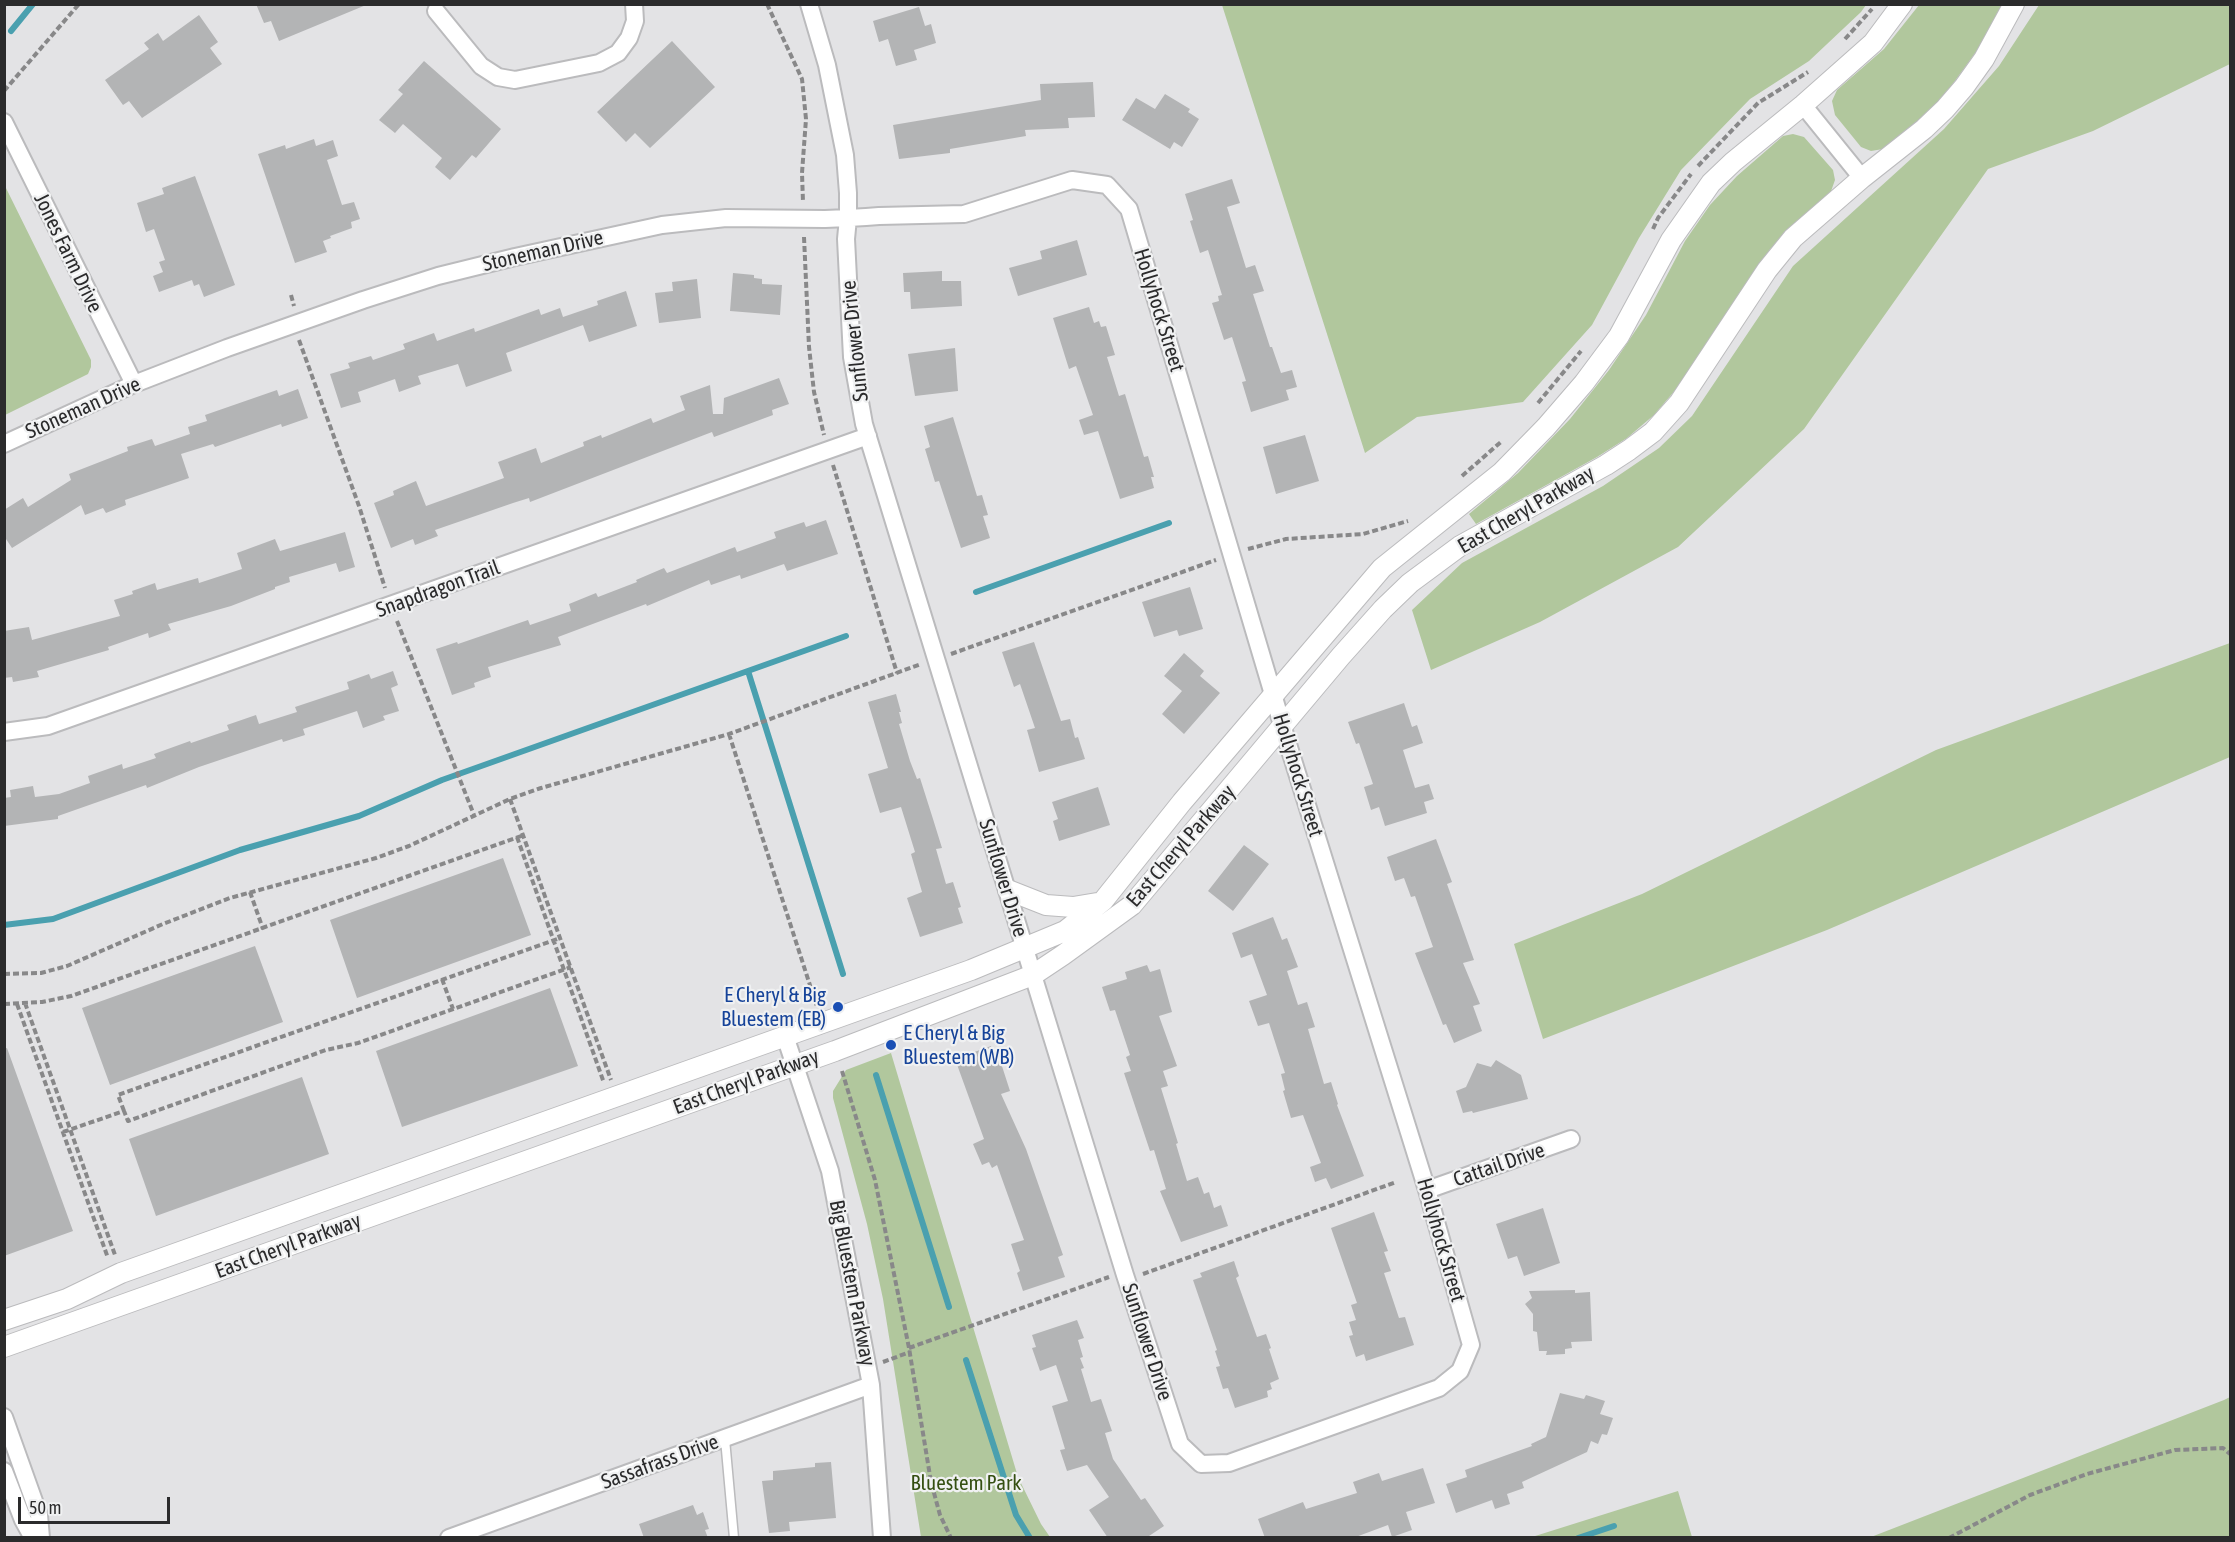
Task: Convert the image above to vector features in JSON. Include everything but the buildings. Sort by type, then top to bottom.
[{"type":"street","points":[[437,8],[481,66],[498,77],[514,80],[599,63],[618,53],[629,38],[635,21],[634,4]]},
{"type":"street","name":"Sunflower Drive","points":[[809,4],[827,65],[845,155],[848,218],[846,239],[852,357],[868,436],[1125,1275],[1180,1444],[1201,1464],[1229,1463],[1439,1388],[1460,1371]]},
{"type":"street","name":"East Cheryl Parkway","points":[[4,1320],[67,1299],[117,1274],[785,1036],[1025,949],[1065,931],[1103,901],[1182,802],[1382,568],[1502,472],[1546,427],[1584,383],[1619,336],[1671,240],[1711,183],[1873,43],[1902,4]]},
{"type":"street","name":"East Cheryl Parkway","points":[[4,1347],[795,1064],[1033,975],[1132,905],[1355,640],[1410,583],[1460,546],[1606,465],[1653,432],[1679,403],[1767,270],[1793,238],[1862,177],[1924,129],[1964,87],[1984,59],[2014,4]]},
{"type":"street","points":[[1803,105],[1862,177]]},
{"type":"street","name":"Jones Farm Drive","points":[[4,122],[134,384]]},
{"type":"street","name":"Stoneman Drive","points":[[4,444],[134,384],[363,300],[438,276],[573,244],[662,225],[726,218],[848,218],[964,214],[1072,180],[1107,185]]},
{"type":"street","name":"Hollyhock Street","points":[[1107,185],[1129,209],[1283,728],[1427,1190],[1471,1345],[1460,1371]]},
{"type":"street","name":"Snapdragon Trail","points":[[4,732],[48,726],[868,436]]},
{"type":"street","points":[[1008,890],[1046,906],[1073,908],[1103,901]]},
{"type":"street","name":"Big Bluestem Parkway","points":[[785,1036],[830,1171],[871,1385],[882,1538]]},
{"type":"street","name":"Cattail Drive","points":[[1427,1190],[1571,1139]]},
{"type":"street","name":"Sassafrass Drive","points":[[449,1538],[871,1385]]},
{"type":"street","points":[[4,1417],[39,1515],[41,1538]]},
{"type":"street","points":[[4,1472],[23,1520],[33,1538]]},
{"type":"lane","points":[[725,1439],[734,1538]]},
{"type":"path","points":[[4,91],[79,4]]},
{"type":"path","points":[[767,4],[802,79],[806,119],[802,173],[803,201]]},
{"type":"path","points":[[1841,43],[1875,4]]},
{"type":"path","points":[[1649,236],[1658,218],[1682,184],[1746,115],[1758,103],[1811,70]]},
{"type":"path","points":[[804,244],[806,321],[820,423]]},
{"type":"path","points":[[291,295],[294,305]]},
{"type":"path","points":[[299,340],[359,506],[382,579]]},
{"type":"path","points":[[1533,409],[1585,346]]},
{"type":"path","points":[[1456,482],[1509,435]]},
{"type":"path","points":[[836,476],[897,673]]},
{"type":"path","points":[[1258,546],[1286,539],[1363,534],[1408,521],[1416,514]]},
{"type":"path","points":[[962,650],[1207,563]]},
{"type":"path","points":[[400,630],[474,815]]},
{"type":"path","points":[[4,974],[41,973],[67,966],[163,924],[250,892],[376,858],[409,846],[510,799],[541,788],[729,734],[910,668]]},
{"type":"path","points":[[729,734],[818,1006]]},
{"type":"path","points":[[510,799],[571,967],[613,1096]]},
{"type":"path","points":[[4,1004],[42,1002],[71,996],[524,835]]},
{"type":"path","points":[[517,837],[564,970],[613,1096]]},
{"type":"path","points":[[250,892],[263,929]]},
{"type":"path","points":[[560,938],[118,1095],[128,1121],[326,1050],[358,1043],[571,967]]},
{"type":"path","points":[[442,980],[453,1009]]},
{"type":"path","points":[[25,1003],[117,1274]]},
{"type":"path","points":[[17,1004],[117,1274]]},
{"type":"path","points":[[842,1071],[875,1180],[910,1350],[931,1482],[940,1515],[951,1538]]},
{"type":"path","points":[[63,1132],[124,1111]]},
{"type":"path","points":[[1139,1275],[1396,1182]]},
{"type":"path","points":[[882,1362],[1098,1281]]},
{"type":"path","points":[[1949,1538],[2030,1495],[2087,1474],[2175,1450],[2223,1448],[2230,1454]]},
{"type":"green space","points":[[1222,4],[1866,5],[1809,61],[1750,99],[1681,170],[1639,238],[1592,325],[1523,402],[1417,417],[1365,453]]},
{"type":"green space","points":[[1919,5],[2003,5],[1981,45],[1944,96],[1904,134],[1883,149],[1871,151],[1861,147],[1835,115],[1832,101],[1837,90],[1884,49]]},
{"type":"green space","points":[[2039,5],[2230,5],[2230,64],[2093,131],[1988,169],[1804,429],[1678,547],[1540,622],[1431,670],[1412,610],[1462,563],[1603,486],[1659,448],[1692,416],[1793,266],[1944,129],[1999,66]]},
{"type":"green space","points":[[1793,134],[1804,137],[1833,170],[1835,180],[1830,194],[1771,248],[1677,388],[1654,415],[1627,438],[1476,524],[1469,514],[1518,473],[1570,419],[1609,370],[1646,315],[1685,241],[1710,205],[1737,176],[1783,136]]},
{"type":"green space","points":[[4,184],[91,360],[88,374],[5,415]]},
{"type":"green space","points":[[2230,643],[2230,757],[1827,930],[1543,1039],[1514,944],[1642,894],[1936,750]]},
{"type":"green space","name":"Bluestem Park","points":[[891,1053],[1018,1477],[1041,1524],[1050,1537],[921,1537],[883,1299],[867,1224],[833,1098],[833,1091],[846,1070]]},
{"type":"green space","points":[[2230,1397],[2230,1537],[1871,1537],[2224,1400]]},
{"type":"green space","points":[[1678,1491],[1692,1537],[1532,1537]]},
{"type":"waterway","points":[[11,31],[33,4]]},
{"type":"waterway","points":[[976,592],[1169,523]]},
{"type":"waterway","points":[[4,925],[53,919],[240,850],[359,816],[442,780],[846,636]]},
{"type":"waterway","points":[[748,671],[843,974]]},
{"type":"waterway","points":[[876,1075],[949,1307]]},
{"type":"waterway","points":[[966,1360],[1016,1515],[1030,1538]]},
{"type":"waterway","points":[[1578,1538],[1614,1526]]},
{"type":"place","name":"E Cheryl & Big Bluestem (EB)","points":[[838,1007]]},
{"type":"place","name":"E Cheryl & Big Bluestem (WB)","points":[[891,1045]]}]
